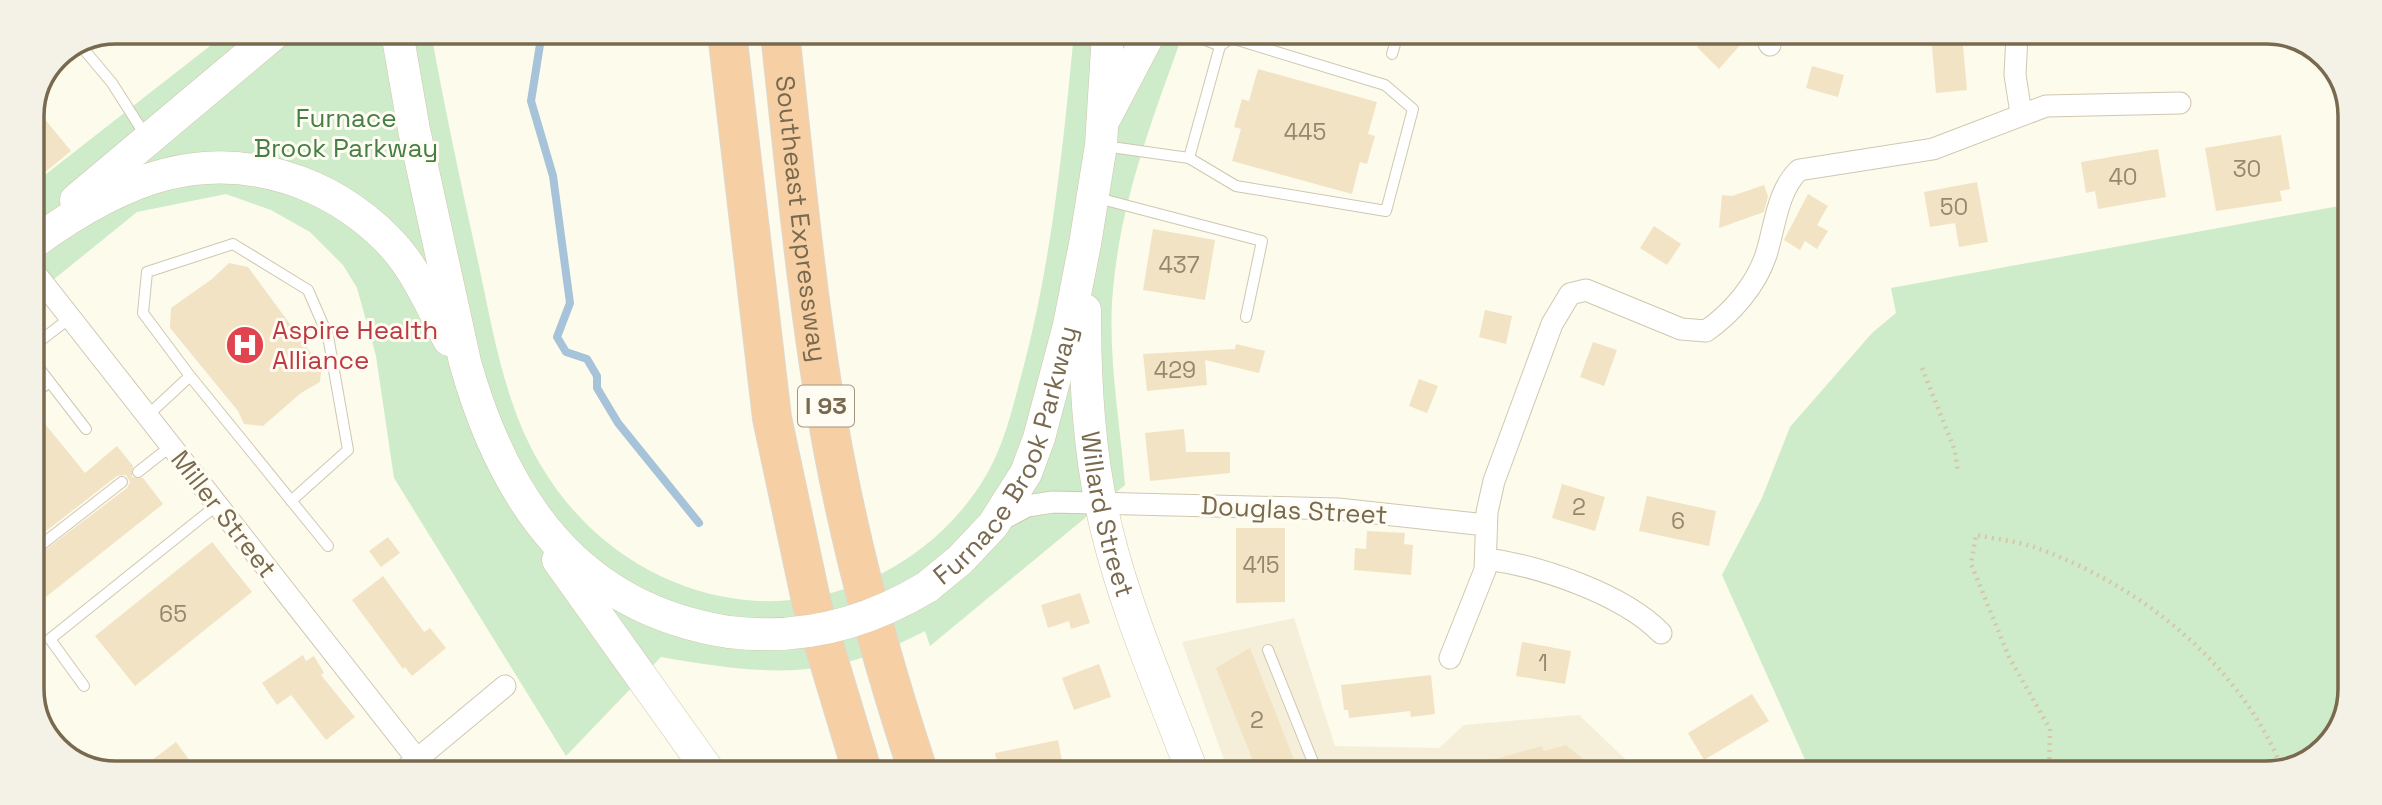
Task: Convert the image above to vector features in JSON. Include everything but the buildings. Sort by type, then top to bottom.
[{"type":"highway","points":[[706,44],[751,422],[791,610],[835,761]]},
{"type":"highway","name":"I 93","points":[[728,44],[772,418],[812,605],[859,761]]},
{"type":"highway","name":"I 93","points":[[759,44],[790,314],[810,441],[851,626],[892,761]]},
{"type":"highway","name":"Southeast Expressway","points":[[781,44],[811,311],[840,483],[872,621],[915,761]]},
{"type":"main road","name":"Furnace Brook Parkway","points":[[44,232],[146,138],[261,44]]},
{"type":"main road","name":"Furnace Brook Parkway","points":[[399,44],[414,130],[474,395]]},
{"type":"main road","name":"Furnace Brook Parkway","points":[[44,235],[95,202],[140,181],[164,174],[224,166],[244,167],[285,176],[342,203],[390,243],[417,279],[518,493],[559,543],[608,587],[666,616],[729,632],[793,634],[839,626],[886,610],[927,587],[960,560],[993,525],[1026,473],[1039,438],[1069,325],[1085,244],[1101,134],[1107,44]]},
{"type":"main road","points":[[1101,134],[1144,44]]},
{"type":"main road","name":"Willard Street","points":[[1085,244],[1087,403],[1101,503],[1129,603],[1188,761]]},
{"type":"main road","points":[[518,493],[571,579],[702,761]]},
{"type":"street","points":[[2017,44],[2015,75],[2021,113]]},
{"type":"street","points":[[1450,658],[1482,582],[1487,559],[1486,525],[1494,481],[1552,324],[1570,294],[1586,290],[1681,329],[1706,331],[1734,305],[1760,270],[1783,195],[1799,170],[1933,149],[2021,113],[2046,106],[2180,103]]},
{"type":"street","name":"Miller Street","points":[[44,284],[217,505],[408,761]]},
{"type":"street","name":"Douglas Street","points":[[993,525],[1014,511],[1040,503],[1101,503],[1338,509],[1486,525]]},
{"type":"street","points":[[1487,559],[1509,563],[1606,595],[1635,610],[1661,633]]},
{"type":"street","points":[[416,761],[505,686]]},
{"type":"lane","points":[[1215,44],[1220,46]]},
{"type":"lane","points":[[1189,158],[1223,44]]},
{"type":"lane","points":[[1101,134],[1189,158],[1236,186],[1385,211],[1413,109],[1385,85],[1251,44]]},
{"type":"lane","points":[[1392,54],[1395,44]]},
{"type":"lane","points":[[85,51],[112,83],[146,138]]},
{"type":"lane","points":[[1091,197],[1262,241],[1246,317]]},
{"type":"lane","points":[[291,501],[348,450],[328,336],[308,290],[233,244],[147,272],[143,313],[190,376],[291,501],[328,546]]},
{"type":"lane","points":[[44,338],[70,318]]},
{"type":"lane","points":[[44,374],[86,429]]},
{"type":"lane","points":[[147,415],[190,376]]},
{"type":"lane","points":[[44,387],[50,382]]},
{"type":"lane","points":[[138,472],[171,446]]},
{"type":"lane","points":[[44,543],[122,482]]},
{"type":"lane","points":[[83,686],[50,639],[217,505]]},
{"type":"lane","points":[[1268,650],[1313,761]]},
{"type":"path","points":[[1922,368],[1955,451],[1958,472]]},
{"type":"path","points":[[2051,761],[2050,729],[2009,657],[1971,564],[1976,535],[2032,547],[2106,578],[2172,623],[2229,680],[2273,747],[2279,760]]},
{"type":"shaded area","points":[[1294,618],[1335,746],[1439,748],[1464,725],[1579,715],[1627,761],[1224,761],[1182,642]]},
{"type":"green space","name":"Furnace Brook Parkway","points":[[212,44],[433,44],[503,373],[520,424],[545,472],[583,521],[630,559],[657,574],[714,595],[745,600],[782,601],[818,596],[885,572],[944,529],[968,502],[988,472],[1000,447],[1033,328],[1055,202],[1073,44],[1179,44],[1140,159],[1117,256],[1112,338],[1125,485],[930,646],[925,631],[857,659],[796,670],[732,668],[661,657],[566,756],[394,478],[376,356],[357,288],[343,265],[310,232],[271,210],[226,194],[137,212],[44,287],[44,176]]},
{"type":"green space","points":[[2338,206],[2338,699],[2331,721],[2320,737],[2298,754],[2266,761],[1806,761],[1722,575],[1762,498],[1790,427],[1872,333],[1896,313],[1891,288]]},
{"type":"waterway","points":[[540,44],[531,101],[553,176],[570,303],[557,337],[566,352],[587,359],[597,376],[597,388],[618,423],[699,523]]},
{"type":"place","name":"Aspire Health Alliance","points":[[245,345]]}]
